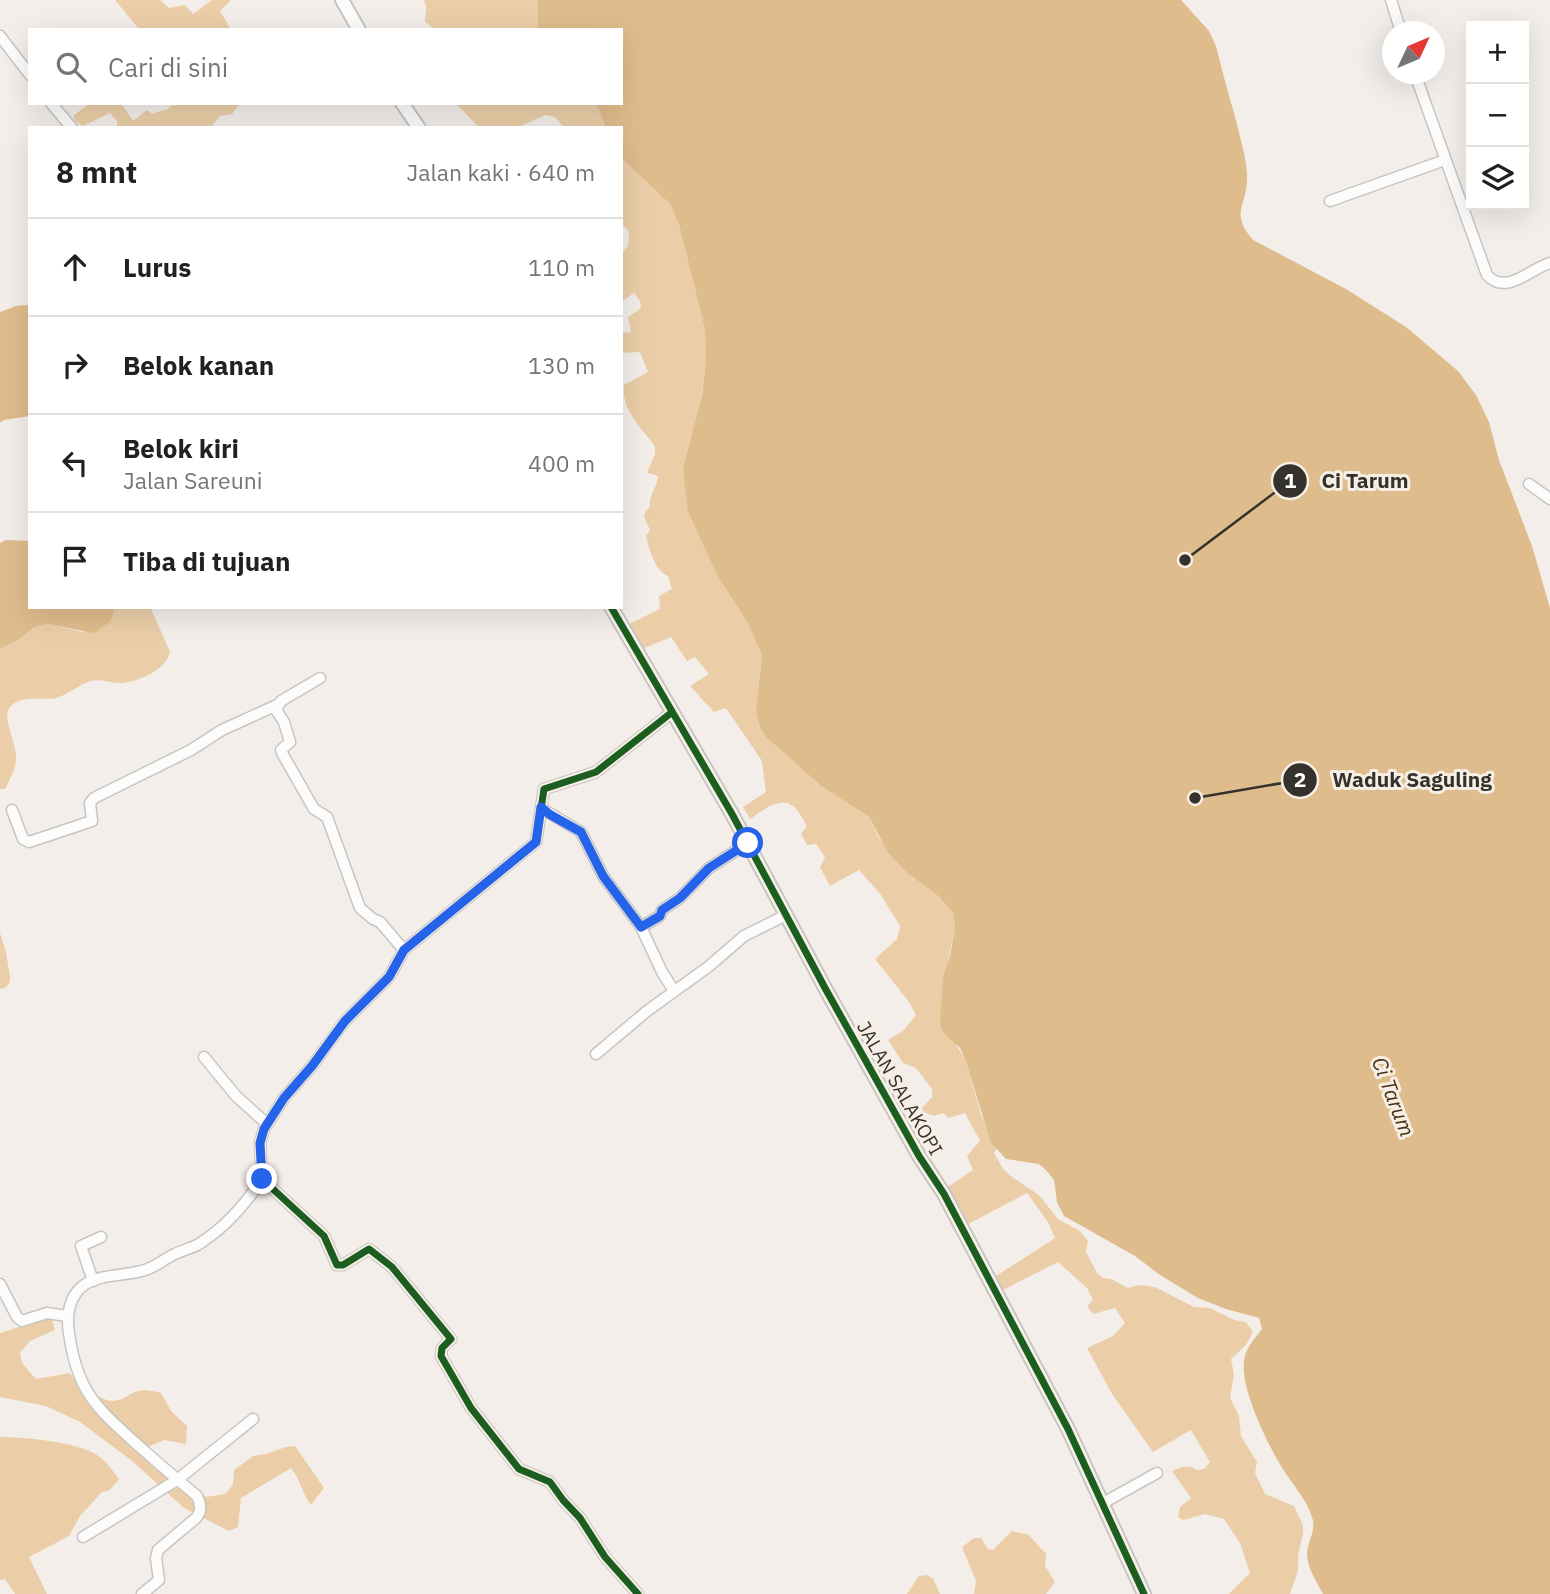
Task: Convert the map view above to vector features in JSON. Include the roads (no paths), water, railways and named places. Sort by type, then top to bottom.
[{"type":"street","points":[[342,0],[358,28]]},
{"type":"street","points":[[1391,0],[1398,21]]},
{"type":"street","points":[[0,36],[28,72]]},
{"type":"street","points":[[1418,84],[1487,275],[1492,280],[1511,283],[1550,263]]},
{"type":"street","points":[[53,105],[70,126]]},
{"type":"street","points":[[403,105],[418,126]]},
{"type":"street","points":[[1331,201],[1445,160]]},
{"type":"street","points":[[1529,484],[1550,499]]},
{"type":"street","name":"JALAN SALAKOPI","points":[[612,609],[748,843],[806,955],[919,1156],[944,1194],[1037,1370],[1103,1503],[1144,1594]]},
{"type":"street","points":[[12,810],[23,839],[29,842],[92,821],[90,803],[94,797],[191,750],[222,730],[277,705],[320,678]]},
{"type":"street","points":[[277,705],[276,710],[284,722],[290,742],[281,750],[282,754],[314,809],[327,817],[360,908],[380,922],[404,950]]},
{"type":"street","points":[[142,1594],[159,1580],[156,1558],[158,1550],[187,1528],[200,1514],[201,1503],[197,1496],[111,1423],[89,1395],[76,1368],[70,1344],[67,1316],[74,1295],[85,1284],[148,1269],[174,1254],[198,1245],[238,1213],[262,1179],[260,1143],[267,1124],[284,1098],[345,1021],[389,977],[404,950],[536,842],[544,789],[596,772],[671,713]]},
{"type":"street","points":[[541,807],[581,832],[603,876],[641,927],[674,991]]},
{"type":"street","points":[[641,927],[660,916],[662,910],[680,898],[709,868],[748,843]]},
{"type":"street","points":[[596,1054],[744,936],[786,915]]},
{"type":"street","points":[[204,1058],[236,1096],[267,1124]]},
{"type":"street","points":[[262,1179],[324,1236],[337,1265],[343,1265],[369,1249],[392,1267],[451,1339],[442,1348],[441,1356],[471,1408],[519,1469],[550,1482],[562,1500],[580,1518],[605,1557],[638,1594]]},
{"type":"street","points":[[93,1281],[81,1246],[102,1237]]},
{"type":"street","points":[[0,1284],[17,1317],[22,1321],[47,1313],[67,1316]]},
{"type":"street","points":[[83,1537],[177,1480],[253,1419]]},
{"type":"street","points":[[1103,1503],[1157,1473]]},
{"type":"water","points":[[538,0],[1181,0],[1209,31],[1216,46],[1245,160],[1247,185],[1241,208],[1242,222],[1253,240],[1346,289],[1406,327],[1458,371],[1476,395],[1489,422],[1499,460],[1532,546],[1550,608],[1550,1594],[1323,1594],[1307,1559],[1313,1527],[1310,1511],[1271,1448],[1246,1387],[1244,1361],[1251,1344],[1262,1329],[1259,1318],[1198,1298],[1135,1256],[1064,1216],[1057,1202],[1054,1180],[1045,1169],[1039,1164],[1006,1159],[991,1143],[965,1059],[960,1048],[945,1035],[940,1025],[943,977],[955,926],[953,913],[937,895],[906,872],[887,851],[869,817],[821,786],[767,738],[760,728],[756,711],[762,655],[747,622],[717,575],[688,512],[683,469],[702,396],[706,358],[705,330],[679,225],[670,204],[623,160],[623,126],[605,126],[597,105],[623,105],[623,28],[538,28]]},
{"type":"water","points":[[28,305],[28,416],[0,423],[0,312]]},
{"type":"water","points":[[6,540],[28,541],[28,609],[114,609],[111,621],[94,633],[47,624],[34,627],[20,639],[0,649],[0,543]]},
{"type":"place","name":"Ci Tarum","points":[[1185,560]]},
{"type":"place","name":"Waduk Saguling","points":[[1195,798]]}]
